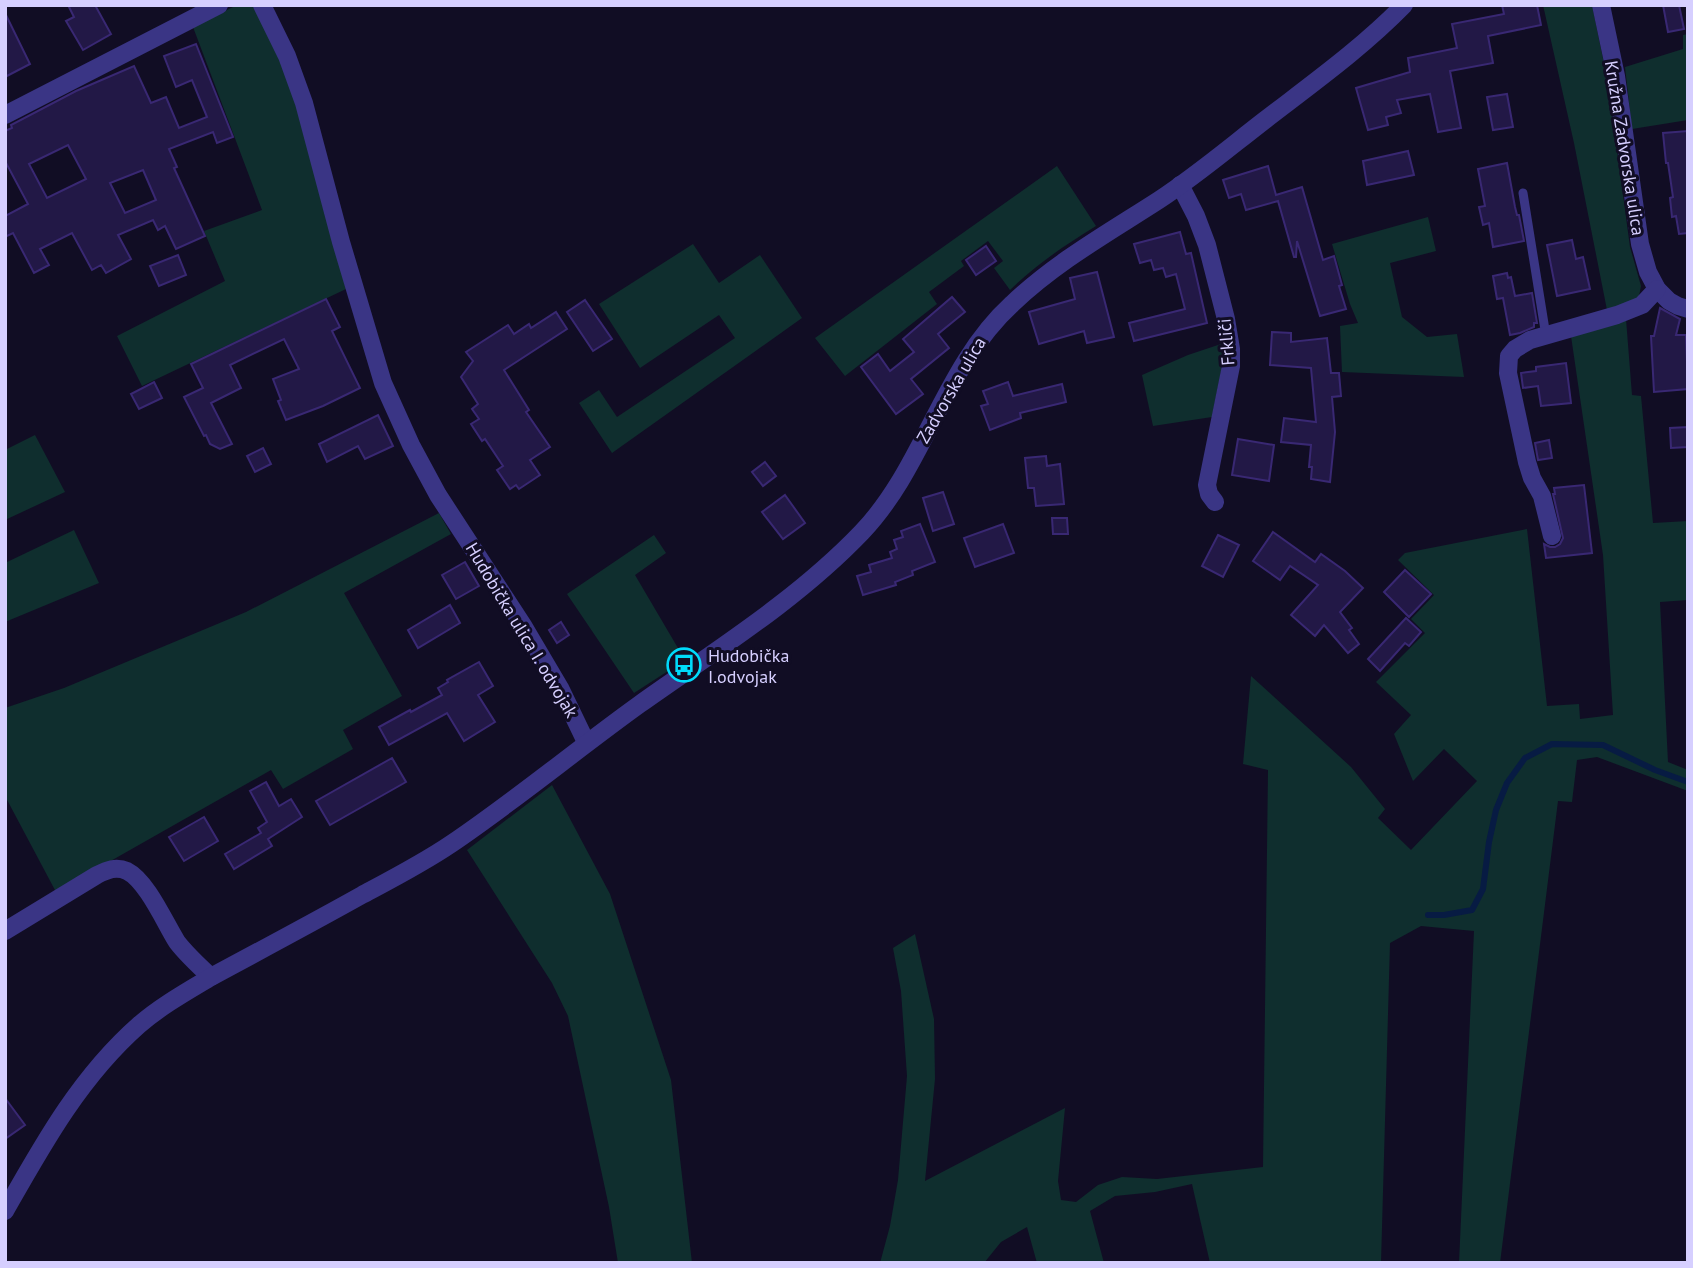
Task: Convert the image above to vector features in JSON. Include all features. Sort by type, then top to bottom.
[{"type":"street","points":[[5,115],[219,5]]},
{"type":"street","name":"Hudobička ulica I. odvojak","points":[[262,5],[287,56],[304,103],[341,242],[383,383],[411,445],[438,495],[524,627],[560,688],[586,742]]},
{"type":"street","name":"Zadvorska ulica","points":[[586,742],[790,598],[863,531],[882,509],[902,478],[962,367],[987,328],[1008,307],[1048,272],[1180,185],[1340,62],[1404,5]]},
{"type":"street","name":"Kružna Zadvorska ulica","points":[[1601,5],[1616,76],[1640,244],[1648,272],[1657,289]]},
{"type":"street","name":"Frkliči","points":[[1180,185],[1207,245],[1231,349],[1231,366],[1207,485],[1215,502]]},
{"type":"street","points":[[1552,536],[1542,496],[1527,462],[1508,373],[1509,356],[1530,340],[1642,305],[1657,289],[1669,301],[1688,309]]},
{"type":"street","points":[[5,1212],[65,1109],[115,1048],[141,1023],[211,977],[447,846],[508,804],[586,742]]},
{"type":"street","points":[[5,932],[97,875],[108,870],[121,869],[137,879],[180,945],[211,977]]},
{"type":"lane","points":[[1523,193],[1546,335]]},
{"type":"green space","points":[[237,5],[251,5],[268,28],[298,107],[346,289],[142,386],[117,336],[225,281],[204,231],[262,210],[193,27]]},
{"type":"green space","points":[[1543,5],[1592,5],[1608,83],[1630,247],[1641,286],[1639,296],[1634,301],[1607,310],[1574,143]]},
{"type":"green space","points":[[1688,34],[1688,120],[1632,129],[1625,67],[1683,49],[1683,35]]},
{"type":"green space","points":[[1057,166],[1096,226],[1051,255],[1010,290],[994,268],[1003,261],[988,241],[961,261],[964,266],[929,292],[937,304],[845,376],[815,338]]},
{"type":"green space","points":[[1428,217],[1436,251],[1390,263],[1402,317],[1427,337],[1457,334],[1464,377],[1342,372],[1340,326],[1358,323],[1332,244]]},
{"type":"green space","points":[[693,244],[719,283],[760,255],[802,318],[612,453],[579,403],[599,390],[617,417],[735,338],[719,315],[640,368],[599,304]]},
{"type":"green space","points":[[1626,319],[1632,395],[1641,396],[1653,523],[1688,521],[1688,600],[1660,602],[1668,762],[1688,770],[1688,791],[1597,757],[1577,760],[1572,802],[1558,801],[1500,1263],[1459,1263],[1474,931],[1421,926],[1390,943],[1381,1263],[1210,1263],[1192,1184],[1155,1192],[1115,1196],[1090,1211],[1104,1263],[1037,1263],[1027,1227],[1001,1242],[984,1263],[880,1263],[898,1180],[907,1076],[901,991],[893,948],[915,934],[934,1019],[935,1079],[925,1181],[1065,1108],[1058,1181],[1061,1200],[1076,1202],[1098,1185],[1122,1177],[1157,1179],[1263,1167],[1268,770],[1243,764],[1251,676],[1351,767],[1385,809],[1378,818],[1411,850],[1477,781],[1444,749],[1413,781],[1394,734],[1411,715],[1376,682],[1425,633],[1411,619],[1434,595],[1398,560],[1405,553],[1527,529],[1547,706],[1579,704],[1580,719],[1613,715],[1603,555],[1571,336]]},
{"type":"green space","points":[[1221,344],[1223,361],[1212,417],[1153,426],[1142,375]]},
{"type":"green space","points":[[35,435],[65,492],[5,520],[5,450]]},
{"type":"green space","points":[[439,513],[451,534],[344,593],[402,696],[343,730],[353,749],[283,789],[271,770],[56,892],[5,796],[5,708],[64,688],[246,612]]},
{"type":"green space","points":[[74,530],[99,583],[5,622],[5,563]]},
{"type":"green space","points":[[654,535],[666,553],[635,575],[685,660],[634,693],[567,594]]},
{"type":"green space","points":[[552,785],[610,894],[671,1080],[692,1263],[618,1263],[609,1207],[568,1016],[552,983],[467,850]]},
{"type":"building","points":[[68,5],[95,5],[111,34],[83,50],[66,21],[74,17]]},
{"type":"building","points":[[1502,5],[1537,5],[1541,25],[1488,36],[1493,63],[1450,71],[1461,128],[1438,132],[1430,94],[1397,100],[1401,113],[1386,117],[1388,125],[1368,130],[1356,88],[1410,72],[1408,58],[1457,48],[1452,24],[1504,14]]},
{"type":"building","points":[[1663,5],[1679,5],[1684,29],[1668,32]]},
{"type":"building","points":[[5,13],[30,64],[5,77]]},
{"type":"building","points":[[196,44],[233,137],[217,143],[213,132],[169,149],[177,167],[174,168],[205,236],[176,249],[165,226],[158,230],[153,220],[118,235],[131,259],[106,273],[101,265],[92,270],[72,233],[40,249],[49,265],[34,273],[13,233],[5,237],[5,216],[28,204],[5,161],[5,131],[12,128],[11,125],[76,91],[134,66],[151,103],[166,97],[179,128],[207,117],[192,80],[176,87],[164,56]],"holes":[[[68,145],[86,179],[47,198],[29,164]],[[143,170],[156,200],[125,213],[110,183]]]},
{"type":"building","points":[[1507,94],[1513,127],[1493,130],[1487,97]]},
{"type":"building","points":[[1688,131],[1688,233],[1679,234],[1676,216],[1672,217],[1670,198],[1673,197],[1663,133]]},
{"type":"building","points":[[1408,151],[1414,175],[1367,185],[1363,161]]},
{"type":"building","points":[[1507,163],[1524,241],[1493,247],[1489,223],[1483,225],[1479,207],[1485,206],[1478,169]]},
{"type":"building","points":[[1268,166],[1276,195],[1302,187],[1323,260],[1334,256],[1346,309],[1320,316],[1297,241],[1294,257],[1278,201],[1246,210],[1241,194],[1229,198],[1223,180]]},
{"type":"building","points":[[1180,232],[1186,254],[1191,253],[1207,323],[1134,341],[1129,323],[1185,309],[1176,274],[1166,277],[1163,268],[1154,270],[1151,260],[1140,263],[1134,244]]},
{"type":"building","points":[[1572,240],[1576,259],[1583,257],[1590,289],[1557,296],[1547,245]]},
{"type":"building","points":[[986,246],[996,261],[976,275],[966,260]]},
{"type":"building","points":[[178,255],[186,275],[159,286],[150,266]]},
{"type":"building","points":[[1097,272],[1114,337],[1087,343],[1084,331],[1039,344],[1029,312],[1075,299],[1070,278]]},
{"type":"building","points":[[1507,273],[1508,278],[1511,277],[1515,296],[1532,293],[1537,323],[1534,323],[1534,327],[1510,335],[1503,298],[1497,299],[1493,276]]},
{"type":"building","points":[[952,297],[965,312],[938,334],[949,348],[911,379],[923,394],[896,414],[861,367],[878,354],[890,371],[914,352],[903,339]]},
{"type":"building","points":[[326,299],[340,327],[332,331],[360,388],[286,420],[273,379],[299,369],[284,339],[230,365],[241,388],[211,403],[232,444],[220,449],[210,444],[184,397],[203,388],[191,364]]},
{"type":"building","points":[[585,300],[612,339],[593,351],[567,312]]},
{"type":"building","points":[[1660,308],[1680,319],[1676,335],[1686,335],[1688,389],[1654,392],[1651,336],[1654,336]]},
{"type":"building","points":[[556,312],[567,329],[504,370],[529,410],[526,412],[550,447],[530,460],[540,475],[519,489],[516,485],[510,489],[497,470],[503,466],[471,424],[479,419],[472,409],[478,404],[461,377],[473,361],[466,352],[508,325],[514,334],[529,324],[531,328]]},
{"type":"building","points":[[1272,332],[1291,333],[1291,342],[1327,338],[1331,373],[1339,373],[1341,396],[1332,397],[1335,432],[1330,482],[1311,479],[1311,445],[1281,442],[1284,418],[1316,422],[1311,368],[1270,365]]},
{"type":"building","points":[[1566,363],[1571,403],[1541,406],[1538,386],[1523,388],[1521,373],[1536,371],[1536,367]]},
{"type":"building","points":[[154,382],[162,398],[139,409],[131,394]]},
{"type":"building","points":[[1008,382],[1013,396],[1062,384],[1066,402],[1020,413],[1021,418],[990,430],[981,406],[988,404],[983,391]]},
{"type":"building","points":[[378,415],[393,446],[365,459],[358,446],[327,462],[319,444]]},
{"type":"building","points":[[1688,427],[1688,447],[1671,448],[1670,428]]},
{"type":"building","points":[[1238,439],[1274,445],[1269,481],[1232,475]]},
{"type":"building","points":[[1549,440],[1552,458],[1538,460],[1535,443]]},
{"type":"building","points":[[263,448],[271,464],[255,472],[247,456]]},
{"type":"building","points":[[1046,456],[1047,466],[1060,464],[1064,504],[1036,506],[1034,488],[1028,488],[1025,458]]},
{"type":"building","points":[[765,462],[776,476],[763,486],[752,472]]},
{"type":"building","points":[[1584,485],[1592,553],[1546,558],[1544,544],[1555,547],[1563,538],[1554,488]]},
{"type":"building","points":[[943,492],[954,524],[933,531],[923,498]]},
{"type":"building","points":[[785,495],[805,523],[783,539],[762,512]]},
{"type":"building","points":[[1052,518],[1067,518],[1068,534],[1053,534]]},
{"type":"building","points":[[920,524],[935,562],[912,571],[913,575],[895,582],[896,585],[863,595],[857,576],[871,572],[869,565],[892,558],[890,552],[897,549],[894,540],[903,537],[901,531]]},
{"type":"building","points":[[1003,524],[1014,553],[975,567],[964,538]]},
{"type":"building","points":[[1273,532],[1315,562],[1321,554],[1363,588],[1340,612],[1352,628],[1349,630],[1359,644],[1348,653],[1324,625],[1315,636],[1291,615],[1318,585],[1290,566],[1280,580],[1253,561]]},
{"type":"building","points":[[1218,535],[1239,545],[1223,577],[1202,566]]},
{"type":"building","points":[[465,562],[479,586],[456,599],[442,575]]},
{"type":"building","points":[[1405,570],[1431,594],[1409,617],[1384,592]]},
{"type":"building","points":[[450,605],[460,623],[418,648],[408,630]]},
{"type":"building","points":[[1406,618],[1421,632],[1409,646],[1405,643],[1380,671],[1368,659]]},
{"type":"building","points":[[561,622],[569,635],[557,643],[549,630]]},
{"type":"building","points":[[479,662],[493,686],[478,695],[495,722],[464,741],[447,713],[389,745],[379,727],[442,695],[438,688]]},
{"type":"building","points":[[392,758],[406,782],[330,825],[316,801]]},
{"type":"building","points":[[266,782],[279,806],[291,799],[302,817],[268,839],[272,846],[234,869],[225,854],[261,833],[258,828],[267,822],[250,791]]},
{"type":"building","points":[[204,817],[218,841],[184,861],[169,837]]},
{"type":"building","points":[[5,1098],[25,1125],[5,1139]]},
{"type":"waterway","points":[[1428,915],[1472,910],[1483,889],[1496,810],[1507,783],[1525,758],[1552,744],[1603,745],[1655,770],[1688,782]]},
{"type":"place","name":"Hudobička I.odvojak","points":[[684,665]]}]
